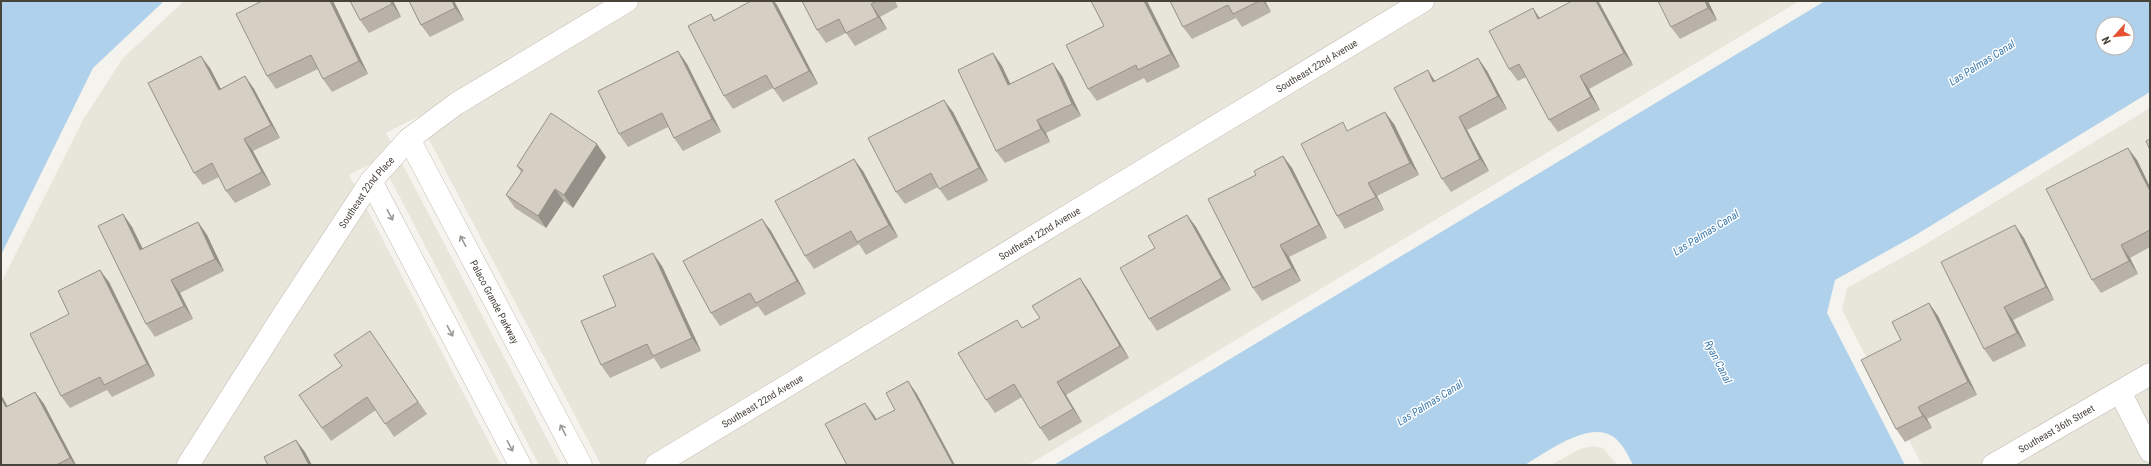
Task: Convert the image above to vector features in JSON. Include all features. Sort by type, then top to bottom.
[{"type":"street","name":"Southeast 22nd Place","points":[[188,465],[280,320],[371,181],[409,139],[456,104],[627,1]]},
{"type":"street","name":"Southeast 22nd Avenue","points":[[656,465],[1423,1]]},
{"type":"street","name":"Palaco Grande Parkway","points":[[409,139],[581,465]]},
{"type":"street","points":[[371,181],[520,465]]},
{"type":"street","name":"Southeast 36th Street","points":[[1993,465],[2150,374]]},
{"type":"street","points":[[2120,392],[2150,451]]},
{"type":"shaded area","points":[[184,1],[1799,1],[1028,465],[601,465],[417,117],[386,133],[561,465],[539,465],[380,159],[349,175],[501,465],[1,465],[1,283],[83,120],[123,58]]},
{"type":"shaded area","points":[[2150,108],[2150,465],[1922,465],[1842,310],[1847,288],[1921,247]]},
{"type":"shaded area","points":[[1593,446],[1603,448],[1617,465],[1551,465],[1580,449]]},
{"type":"water","points":[[1,1],[164,1],[93,68],[1,255]]},
{"type":"water","points":[[1825,1],[2150,1],[2150,92],[1914,236],[1835,280],[1827,313],[1905,465],[1633,465],[1619,442],[1612,436],[1602,432],[1579,435],[1567,440],[1525,465],[1054,465]]},
{"type":"building","points":[[262,1],[330,1],[359,61],[323,79],[311,55],[267,76],[236,14]]},
{"type":"building","points":[[350,1],[390,1],[392,4],[360,20]]},
{"type":"building","points":[[409,1],[452,1],[455,8],[421,25]]},
{"type":"building","points":[[751,1],[772,1],[809,71],[774,89],[766,75],[724,96],[688,26],[711,14],[714,21]]},
{"type":"building","points":[[802,1],[877,1],[871,4],[878,17],[846,33],[839,19],[817,30]]},
{"type":"building","points":[[1091,1],[1144,1],[1171,54],[1138,70],[1136,65],[1088,89],[1066,45],[1104,26]]},
{"type":"building","points":[[1170,1],[1259,1],[1233,14],[1228,5],[1183,27]]},
{"type":"building","points":[[1572,1],[1596,1],[1624,53],[1580,76],[1591,97],[1549,120],[1519,64],[1509,69],[1489,31],[1533,8],[1538,19]]},
{"type":"building","points":[[1658,1],[1705,1],[1708,8],[1671,27]]},
{"type":"building","points":[[678,51],[712,119],[674,138],[662,113],[619,134],[598,91]]},
{"type":"building","points":[[993,53],[1008,85],[1053,63],[1072,104],[1037,120],[1041,129],[996,151],[958,70]]},
{"type":"building","points":[[201,56],[219,90],[245,76],[271,125],[244,139],[262,172],[226,191],[212,163],[194,173],[148,83]]},
{"type":"building","points":[[1478,58],[1498,96],[1459,117],[1480,159],[1442,179],[1394,88],[1428,70],[1433,82]]},
{"type":"building","points":[[944,100],[979,168],[939,189],[931,173],[896,192],[868,138]]},
{"type":"building","points":[[1385,112],[1410,163],[1368,183],[1376,197],[1337,216],[1301,144],[1343,122],[1347,131]]},
{"type":"building","points":[[551,113],[597,144],[564,195],[555,189],[538,216],[506,195],[523,170],[517,166]]},
{"type":"building","points":[[2150,139],[2150,150],[2146,141]]},
{"type":"building","points":[[2128,148],[2150,191],[2150,230],[2121,245],[2129,261],[2092,280],[2046,189]]},
{"type":"building","points":[[1283,156],[1319,225],[1280,245],[1292,268],[1253,288],[1208,199],[1256,175],[1254,171]]},
{"type":"building","points":[[854,159],[889,225],[857,242],[851,231],[805,256],[775,201]]},
{"type":"building","points":[[123,214],[140,250],[198,222],[215,259],[171,280],[184,306],[146,324],[98,226]]},
{"type":"building","points":[[1187,215],[1222,278],[1149,319],[1120,268],[1155,248],[1148,236]]},
{"type":"building","points":[[762,219],[797,281],[756,303],[750,293],[711,313],[683,261]]},
{"type":"building","points":[[2015,225],[2046,287],[2004,307],[2017,333],[1984,349],[1941,262]]},
{"type":"building","points":[[653,253],[692,338],[653,356],[647,344],[601,365],[581,321],[616,306],[603,276]]},
{"type":"building","points":[[100,270],[147,364],[104,385],[100,377],[61,396],[30,334],[69,314],[58,291]]},
{"type":"building","points":[[1080,278],[1120,346],[1057,382],[1073,409],[1040,428],[1014,384],[986,400],[958,353],[1017,320],[1022,328],[1040,318],[1032,306]]},
{"type":"building","points":[[1929,303],[1968,382],[1918,407],[1923,416],[1896,429],[1861,360],[1901,340],[1892,322]]},
{"type":"building","points":[[370,331],[418,402],[385,424],[367,397],[322,428],[299,395],[342,366],[334,355]]},
{"type":"building","points":[[908,381],[953,465],[847,465],[825,424],[865,403],[875,420],[895,410],[886,393]]},
{"type":"building","points":[[35,392],[70,458],[56,465],[1,465],[1,398],[6,407]]},
{"type":"building","points":[[296,440],[309,465],[268,465],[264,457]]},
{"type":"water label","name":"Las Palmas Canal","points":[[1982,63]]},
{"type":"water label","name":"Las Palmas Canal","points":[[1706,233]]},
{"type":"water label","name":"Ryan Canal","points":[[1718,362]]},
{"type":"water label","name":"Las Palmas Canal","points":[[1430,403]]}]
